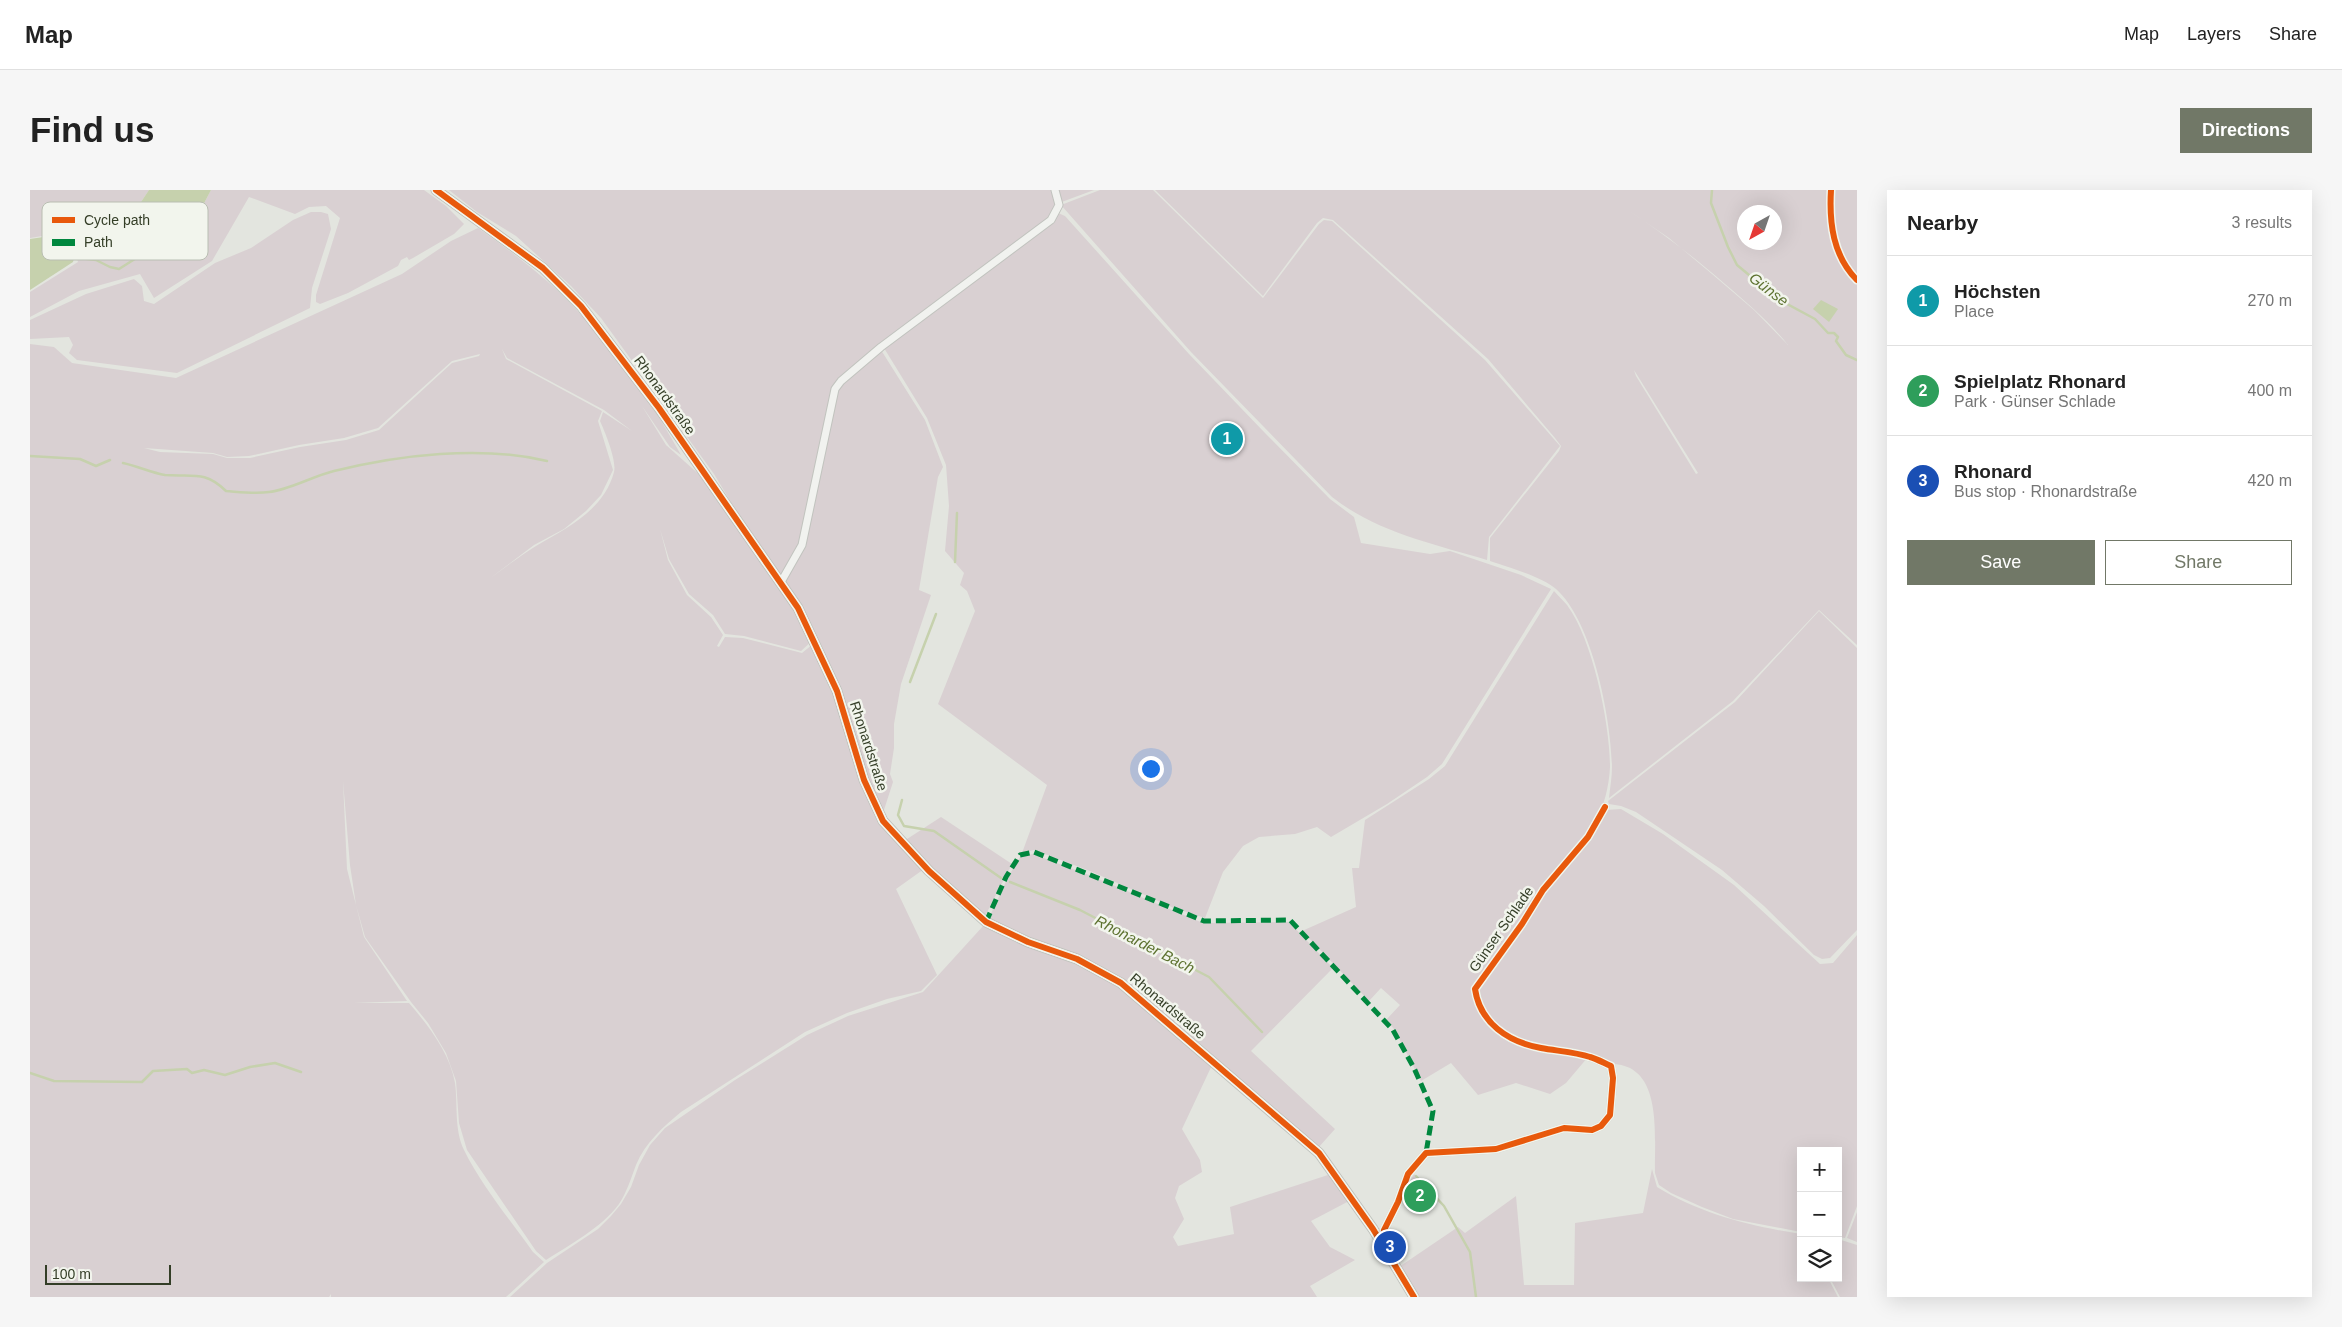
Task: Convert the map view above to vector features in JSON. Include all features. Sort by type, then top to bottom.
[{"type":"street","name":"Rhonardstraße","points":[[436,190],[543,268],[581,306],[637,377],[798,608],[837,691],[864,780],[883,822],[942,884],[986,922],[1028,942],[1077,958],[1121,982],[1319,1152],[1383,1246],[1414,1297]]},
{"type":"street","points":[[781,582],[802,545],[835,389],[881,346],[1051,220],[1059,204],[1054,190]]},
{"type":"street","name":"Günser Schlade","points":[[1383,1246],[1384,1230],[1398,1202],[1408,1174],[1426,1153],[1496,1149],[1564,1128],[1592,1130],[1601,1126],[1610,1114],[1613,1078],[1611,1066],[1589,1056],[1538,1048],[1505,1036],[1482,1014],[1477,1003],[1475,989],[1522,924],[1543,890],[1588,837],[1605,807]]},
{"type":"shaded area","points":[[30,190],[149,190],[141,202],[42,202],[42,236],[30,238]]},
{"type":"shaded area","points":[[149,190],[211,190],[205,202],[141,202]]},
{"type":"shaded area","points":[[211,190],[424,190],[446,206],[464,224],[454,234],[413,258],[409,260],[407,257],[401,260],[398,266],[348,293],[320,304],[316,302],[316,295],[340,218],[326,206],[309,207],[295,214],[249,197],[212,261],[154,298],[140,274],[79,291],[30,317],[30,292],[78,262],[77,260],[208,260],[208,202],[205,202]]},
{"type":"shaded area","points":[[449,190],[1053,190],[1057,204],[1050,219],[840,380],[801,544],[780,576],[714,474],[601,318],[571,286],[516,236],[477,212]]},
{"type":"shaded area","points":[[1056,190],[1094,190],[1059,203]]},
{"type":"shaded area","points":[[1100,190],[1153,190],[1263,298],[1319,224],[1324,220],[1332,221],[1485,360],[1560,446],[1489,537],[1487,560],[1406,536],[1386,528],[1349,509],[1332,497],[1191,352],[1061,205]]},
{"type":"shaded area","points":[[1155,190],[1830,190],[1832,239],[1845,268],[1834,238],[1833,190],[1857,190],[1857,645],[1819,610],[1733,701],[1609,798],[1612,767],[1611,747],[1604,698],[1590,647],[1580,624],[1569,604],[1556,589],[1542,580],[1490,561],[1490,538],[1561,446],[1488,359],[1333,220],[1323,218],[1317,223],[1263,296]],"holes":[[[1641,219],[1669,238],[1680,248]],[[1680,248],[1713,273],[1774,328],[1788,345],[1754,310]],[[1634,370],[1698,473],[1696,474]]]},
{"type":"shaded area","points":[[311,212],[328,214],[331,229],[312,288],[310,308],[177,373],[77,360],[69,353],[73,345],[69,337],[30,339],[30,320],[86,294],[134,279],[142,286],[144,301],[154,304],[215,263],[251,248],[293,220]]},
{"type":"shaded area","points":[[1058,213],[1065,216],[1189,354],[1265,433],[1330,499],[1354,517],[1361,543],[1430,554],[1450,551],[1521,575],[1551,589],[1442,764],[1427,777],[1387,804],[1331,837],[1317,827],[1295,834],[1259,837],[1243,846],[1223,872],[1205,918],[1174,908],[1090,871],[1034,850],[1022,853],[1047,785],[938,704],[975,611],[967,591],[960,585],[964,573],[945,551],[949,506],[946,465],[927,418],[884,348]]},
{"type":"shaded area","points":[[478,228],[558,291],[600,336],[630,374],[657,414],[681,455],[670,447],[642,406],[666,445],[702,477],[796,608],[812,641],[801,651],[744,636],[725,634],[713,615],[689,594],[669,559],[660,529],[668,560],[687,595],[711,617],[723,635],[717,646],[719,647],[725,637],[743,638],[802,653],[813,644],[833,691],[881,823],[924,869],[896,889],[937,975],[921,991],[887,999],[847,1013],[805,1032],[681,1112],[661,1130],[644,1150],[624,1195],[612,1213],[585,1235],[546,1260],[536,1251],[467,1150],[459,1123],[456,1081],[446,1053],[428,1023],[365,937],[356,905],[364,937],[407,1001],[354,1003],[409,1003],[431,1030],[443,1050],[452,1072],[456,1091],[459,1134],[464,1150],[497,1202],[533,1252],[544,1262],[506,1297],[331,1297],[331,1294],[329,1297],[30,1297],[30,344],[54,347],[72,363],[176,378],[402,274],[451,241]],"holes":[[[502,349],[507,358],[604,410],[632,431],[603,412],[600,421],[610,446],[614,461],[614,472],[602,497],[572,525],[530,550],[489,579],[534,545],[564,529],[586,511],[601,495],[613,470],[598,421],[602,411],[506,359]],[[480,354],[479,356],[452,363],[379,430],[346,440],[300,447],[250,458],[227,458],[213,454],[160,452],[144,448],[213,453],[227,457],[249,456],[344,438],[378,428],[452,361]],[[343,781],[350,865],[356,905],[347,869]]]},
{"type":"shaded area","points":[[42,237],[42,260],[74,260],[30,290],[30,239]]},
{"type":"shaded area","points":[[1821,300],[1838,309],[1829,322],[1813,309]]},
{"type":"shaded area","points":[[881,350],[925,420],[943,467],[938,477],[919,590],[931,595],[901,684],[894,724],[894,748],[890,774],[893,782],[882,816],[865,777],[852,734],[783,583],[803,548],[809,529],[837,390],[842,383]]},
{"type":"shaded area","points":[[1554,591],[1567,605],[1576,620],[1592,660],[1607,728],[1610,767],[1607,789],[1595,823],[1473,989],[1476,1003],[1481,1013],[1494,1029],[1502,1034],[1523,1042],[1588,1057],[1566,1083],[1550,1094],[1516,1083],[1478,1095],[1451,1063],[1421,1081],[1394,1029],[1386,1020],[1400,1005],[1381,988],[1369,1001],[1302,931],[1356,907],[1352,868],[1359,868],[1365,820],[1429,779],[1445,766]]},
{"type":"shaded area","points":[[1819,611],[1857,648],[1857,930],[1830,958],[1822,959],[1814,955],[1764,906],[1722,870],[1636,812],[1609,804],[1608,801],[1735,702]]},
{"type":"shaded area","points":[[1621,809],[1663,834],[1734,885],[1820,964],[1833,963],[1857,935],[1857,1206],[1845,1238],[1842,1238],[1842,1147],[1797,1147],[1797,1231],[1733,1219],[1671,1193],[1659,1185],[1655,1173],[1655,1123],[1652,1105],[1648,1089],[1640,1076],[1628,1067],[1543,1049],[1527,1043],[1497,1027],[1483,1012],[1477,989],[1545,890],[1606,810]]},
{"type":"shaded area","points":[[941,817],[1012,864],[984,918],[904,841]]},
{"type":"shaded area","points":[[1033,854],[1089,875],[1203,923],[1289,922],[1333,968],[1251,1051],[1335,1129],[1318,1148],[1123,981],[988,920],[1008,877],[1020,857]]},
{"type":"shaded area","points":[[984,925],[1006,937],[1065,957],[1095,972],[1148,1008],[1213,1063],[1182,1129],[1200,1160],[1202,1172],[1179,1186],[1175,1198],[1184,1219],[1173,1237],[1178,1246],[1234,1234],[1230,1207],[1334,1173],[1351,1200],[1311,1221],[1330,1247],[1355,1260],[1310,1286],[1317,1297],[510,1297],[547,1263],[598,1229],[611,1216],[631,1187],[639,1165],[650,1145],[665,1128],[735,1080],[807,1035],[848,1016],[923,992]]},
{"type":"shaded area","points":[[1652,1169],[1657,1187],[1691,1205],[1726,1218],[1797,1233],[1797,1282],[1830,1282],[1838,1297],[1417,1297],[1399,1267],[1458,1227],[1465,1233],[1516,1196],[1524,1285],[1574,1285],[1575,1223],[1643,1213]]},
{"type":"shaded area","points":[[1414,1174],[1436,1200],[1421,1214],[1404,1192]]},
{"type":"shaded area","points":[[1857,1212],[1857,1242],[1847,1238]]},
{"type":"shaded area","points":[[1842,1240],[1857,1245],[1857,1297],[1840,1297],[1832,1282],[1842,1282]]},
{"type":"waterway","name":"Günse","points":[[1712,190],[1711,203],[1737,265],[1778,299],[1815,319],[1828,333],[1834,333],[1838,337],[1836,341],[1846,355],[1857,360]]},
{"type":"waterway","points":[[96,260],[119,269],[133,260]]},
{"type":"waterway","points":[[123,463],[165,475],[205,477],[226,491],[258,493],[285,489],[334,471],[385,460],[468,453],[522,456],[547,461]]},
{"type":"waterway","points":[[30,456],[80,459],[96,466],[110,460]]},
{"type":"waterway","name":"Rhonarder Bach","points":[[955,562],[957,513]]},
{"type":"waterway","name":"Rhonarder Bach","points":[[910,682],[936,614]]},
{"type":"waterway","name":"Rhonarder Bach","points":[[902,800],[898,815],[904,826],[934,831],[1001,878]]},
{"type":"waterway","name":"Rhonarder Bach","points":[[1010,882],[1080,910],[1209,977],[1262,1032]]},
{"type":"waterway","points":[[30,1073],[54,1081],[142,1082],[153,1071],[187,1069],[192,1073],[204,1070],[225,1075],[250,1067],[275,1063],[301,1072]]},
{"type":"waterway","name":"Rhonarder Bach","points":[[1416,1176],[1444,1206],[1470,1252],[1476,1297]]},
{"type":"marked path","points":[[986,922],[1006,877],[1020,855],[1034,852],[1204,921],[1290,920],[1393,1030],[1414,1068],[1433,1111],[1426,1153]]},
{"type":"cycle path","points":[[436,190],[543,268],[581,306],[659,408],[798,608],[837,691],[864,780],[883,821],[929,871],[986,922],[1028,942],[1077,959],[1121,983],[1319,1153],[1373,1229],[1414,1297]]},
{"type":"cycle path","points":[[1831,190],[1831,215],[1834,238],[1849,271],[1857,280]]},
{"type":"cycle path","points":[[1383,1246],[1384,1230],[1398,1202],[1408,1174],[1426,1153],[1496,1149],[1564,1128],[1592,1130],[1601,1126],[1610,1115],[1613,1078],[1611,1066],[1584,1055],[1541,1048],[1507,1036],[1489,1021],[1478,1001],[1475,989],[1522,924],[1543,890],[1588,837],[1605,807]]},
{"type":"place","name":"Höchsten","points":[[1227,439]]},
{"type":"place","name":"Spielplatz Rhonard","points":[[1420,1196]]},
{"type":"place","name":"Rhonard","points":[[1390,1247]]}]
